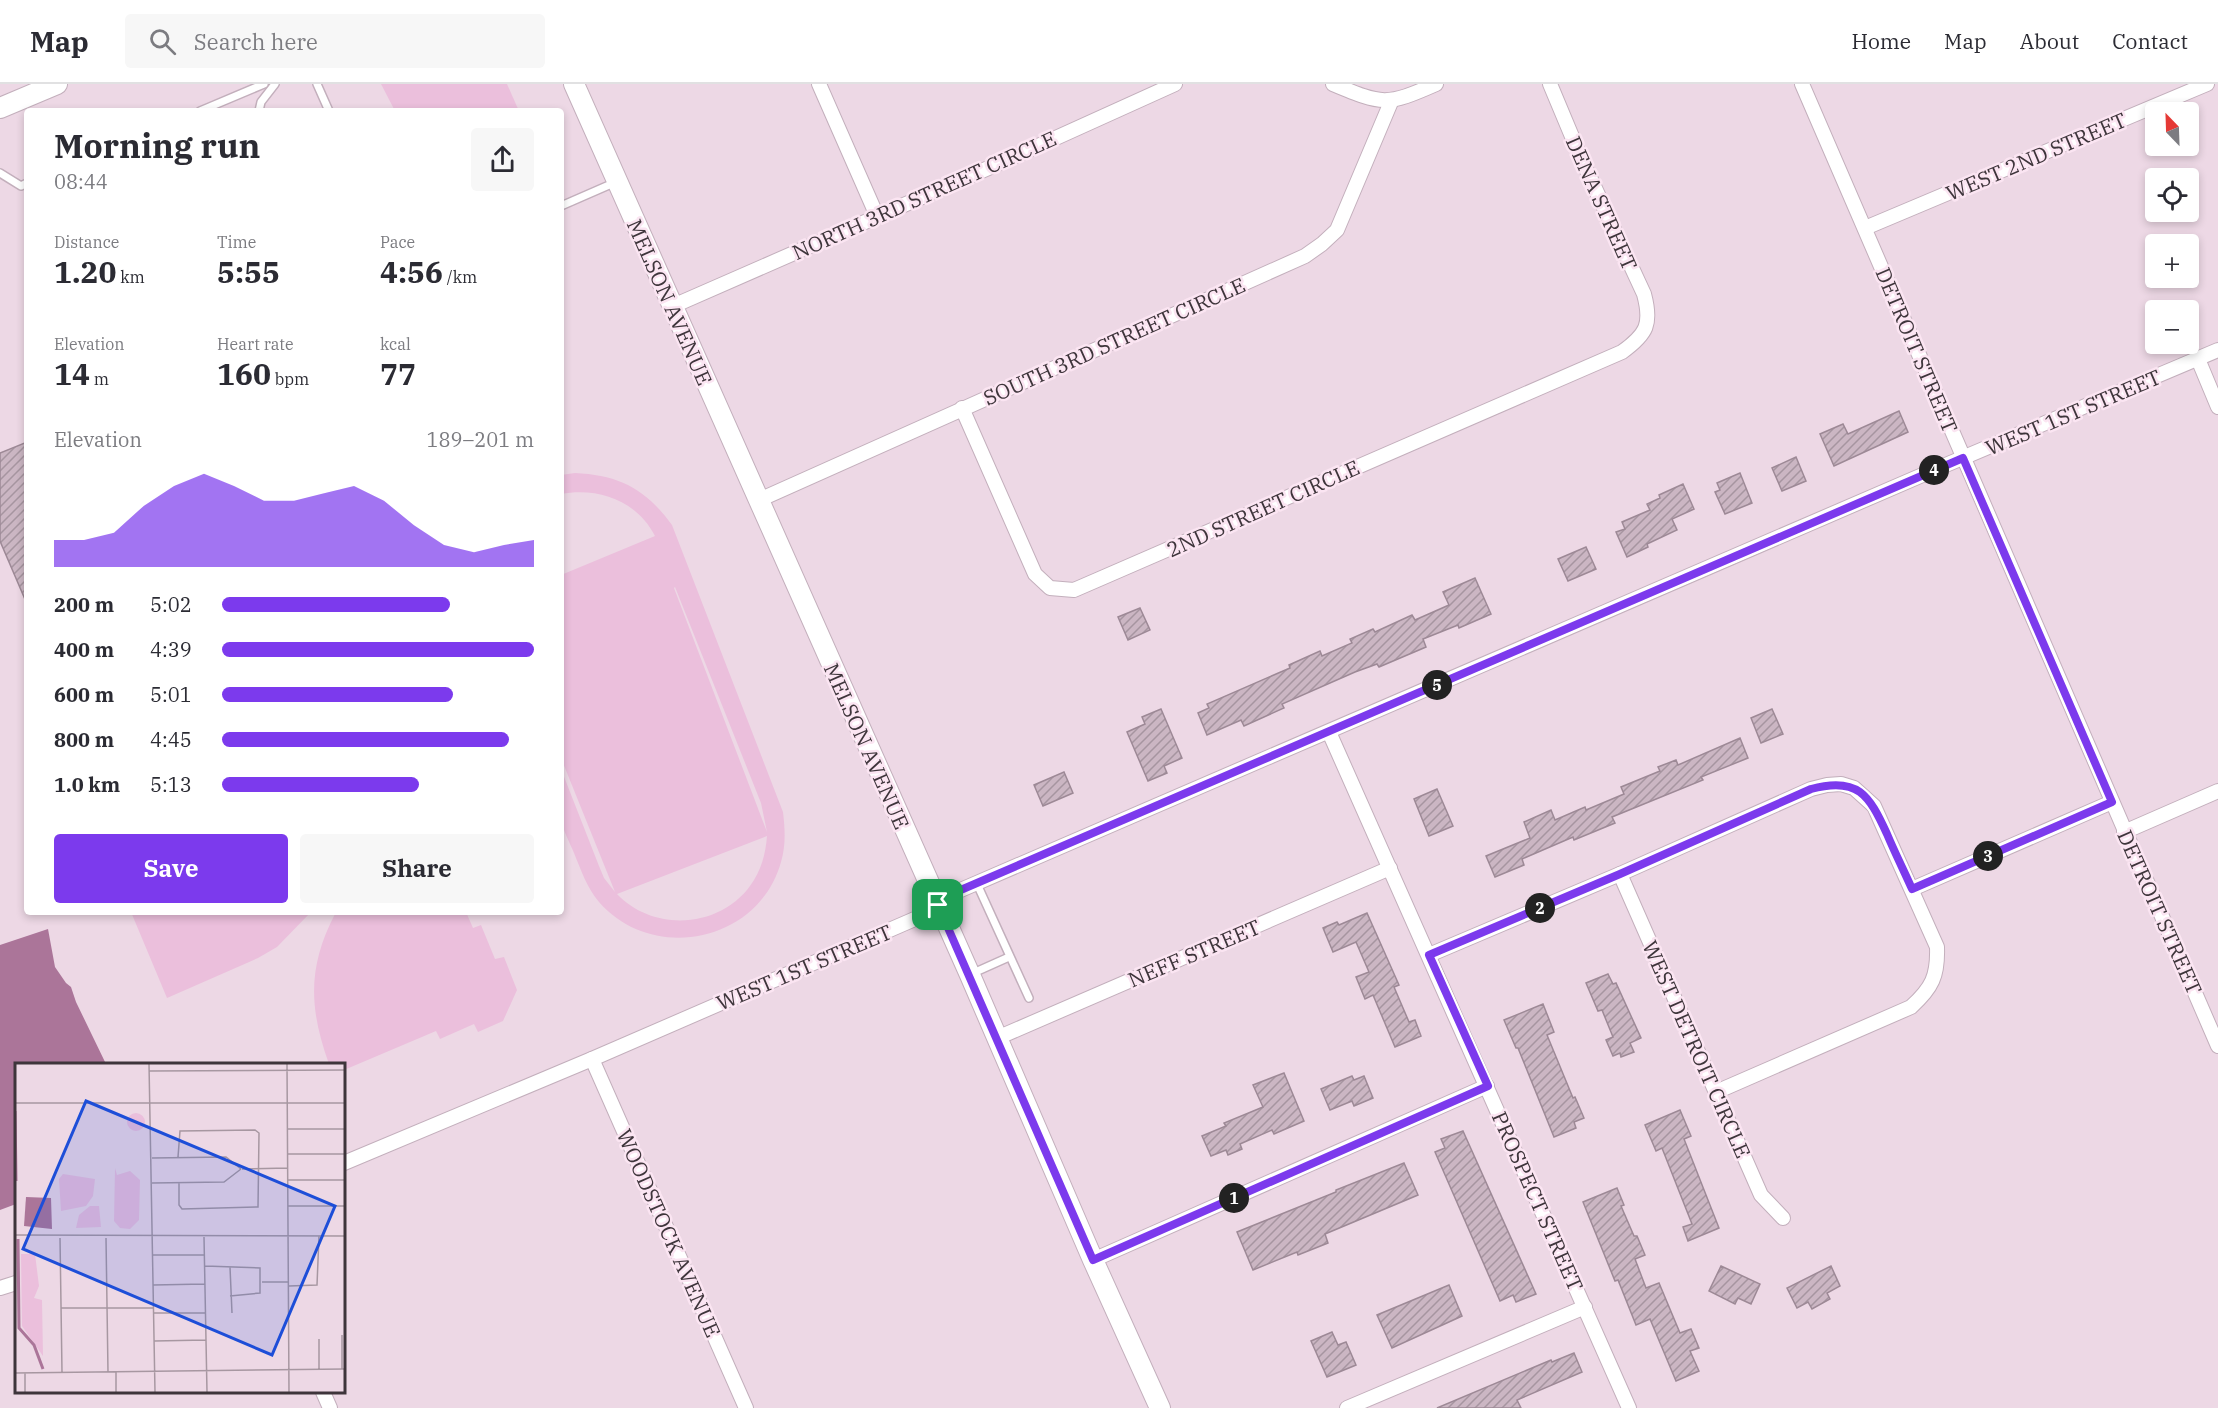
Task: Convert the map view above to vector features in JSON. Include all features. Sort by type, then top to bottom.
[{"type":"street","points":[[0,108],[57,84]]},
{"type":"street","name":"MELSON AVENUE","points":[[574,84],[1160,1408]]},
{"type":"street","points":[[819,84],[877,216]]},
{"type":"street","name":"NORTH 3RD STREET CIRCLE","points":[[673,306],[1175,84]]},
{"type":"street","points":[[1333,84],[1369,99],[1391,102],[1436,84]]},
{"type":"street","name":"DENA STREET","points":[[1550,84],[1581,158],[1644,294],[1648,323]]},
{"type":"street","name":"DETROIT STREET","points":[[1802,84],[2218,1046]]},
{"type":"street","name":"WEST 2ND STREET","points":[[1865,228],[2207,84]]},
{"type":"street","name":"SOUTH 3RD STREET CIRCLE","points":[[759,500],[1305,256],[1337,230],[1391,102]]},
{"type":"street","name":"2ND STREET CIRCLE","points":[[963,408],[1035,574],[1050,588],[1074,590],[1622,352],[1639,339],[1648,323]]},
{"type":"street","name":"WEST 1ST STREET","points":[[345,1163],[592,1059],[917,918],[956,892],[2218,350]]},
{"type":"street","points":[[2198,359],[2218,407]]},
{"type":"street","name":"PROSPECT STREET","points":[[1329,732],[1629,1408]]},
{"type":"street","points":[[1429,955],[1620,874],[1811,789],[1841,784],[1854,788],[1874,806],[1937,947],[1935,978],[1924,995],[1911,1007],[1716,1092]]},
{"type":"street","points":[[2124,832],[2218,791]]},
{"type":"street","points":[[1912,889],[2112,802]]},
{"type":"street","name":"NEFF STREET","points":[[997,1038],[1390,868]]},
{"type":"street","name":"WEST DETROIT CIRCLE","points":[[1620,874],[1761,1195],[1783,1218]]},
{"type":"street","name":"WOODSTOCK AVENUE","points":[[592,1059],[746,1408]]},
{"type":"street","points":[[1093,1260],[1488,1086]]},
{"type":"street","points":[[0,1288],[15,1283]]},
{"type":"street","points":[[1347,1408],[1585,1307]]},
{"type":"street","points":[[323,1393],[330,1408]]},
{"type":"lane","points":[[207,108],[264,84]]},
{"type":"lane","points":[[260,108],[261,102],[275,84]]},
{"type":"lane","points":[[317,84],[328,108]]},
{"type":"lane","points":[[0,173],[21,186],[24,184]]},
{"type":"lane","points":[[564,205],[617,182]]},
{"type":"lane","points":[[977,884],[1029,998]]},
{"type":"lane","points":[[970,975],[1009,957]]},
{"type":"shaded area","points":[[381,84],[507,84],[518,108],[393,108]]},
{"type":"shaded area","points":[[591,474],[618,481],[641,493],[672,525],[783,812],[785,837],[783,856],[769,889],[751,911],[728,926],[702,935],[675,938],[647,933],[621,921],[599,902],[591,891],[564,830],[564,777],[604,878],[615,892],[564,765],[564,574],[655,536],[638,514],[627,505],[603,495],[575,492],[564,494],[564,475]],"holes":[[[675,587],[761,803],[767,832]],[[767,836],[766,847],[754,880],[741,896],[726,908],[708,916],[689,920],[669,920],[633,907],[617,894]]]},
{"type":"shaded area","points":[[132,915],[308,915],[277,947],[258,958],[167,998]]},
{"type":"shaded area","points":[[335,915],[467,915],[473,928],[481,925],[495,959],[504,957],[517,990],[503,1021],[478,1032],[474,1024],[440,1039],[436,1031],[345,1070],[345,1063],[329,1063],[322,1044],[315,1006],[316,969]]},
{"type":"shaded area","points":[[48,929],[55,967],[71,987],[106,1063],[15,1063],[15,1204],[0,1210],[0,945]]},
{"type":"building","points":[[1899,411],[1908,432],[1834,466],[1820,434],[1843,424],[1848,434]]},
{"type":"building","points":[[24,443],[24,597],[0,541],[0,453]]},
{"type":"building","points":[[1796,457],[1806,481],[1782,491],[1772,468]]},
{"type":"building","points":[[1740,473],[1752,503],[1725,514],[1715,492],[1720,490],[1717,483]]},
{"type":"building","points":[[1683,484],[1694,509],[1672,519],[1677,530],[1647,544],[1648,547],[1627,557],[1616,532],[1625,529],[1622,522],[1650,510],[1647,504],[1660,498],[1659,495]]},
{"type":"building","points":[[1586,547],[1596,569],[1568,581],[1558,559]]},
{"type":"building","points":[[1475,578],[1491,614],[1459,628],[1458,625],[1423,639],[1426,647],[1379,667],[1377,664],[1355,672],[1282,704],[1284,708],[1244,726],[1241,720],[1207,735],[1198,713],[1209,708],[1207,704],[1290,668],[1289,665],[1320,651],[1322,656],[1352,643],[1350,639],[1373,629],[1375,632],[1412,615],[1415,620],[1449,605],[1443,592]]},
{"type":"building","points":[[1140,608],[1150,630],[1128,640],[1118,617]]},
{"type":"building","points":[[1161,709],[1182,758],[1164,766],[1167,773],[1148,781],[1127,732],[1145,724],[1142,717]]},
{"type":"building","points":[[1772,709],[1783,734],[1761,743],[1751,718]]},
{"type":"building","points":[[1740,738],[1748,758],[1701,777],[1703,780],[1612,817],[1615,823],[1574,840],[1573,837],[1522,859],[1524,865],[1495,877],[1486,856],[1530,838],[1524,822],[1551,810],[1555,820],[1585,807],[1586,810],[1624,794],[1621,787],[1660,771],[1658,767],[1676,760],[1678,765]]},
{"type":"building","points":[[1064,772],[1073,793],[1043,806],[1034,785]]},
{"type":"building","points":[[1437,789],[1453,826],[1429,836],[1414,799]]},
{"type":"building","points":[[1367,913],[1399,985],[1394,987],[1409,1022],[1415,1020],[1421,1036],[1395,1047],[1373,995],[1365,999],[1356,977],[1369,972],[1356,942],[1333,952],[1323,928],[1337,922],[1339,925]]},
{"type":"building","points":[[1608,974],[1613,984],[1616,983],[1641,1038],[1630,1043],[1634,1052],[1621,1057],[1620,1053],[1613,1056],[1606,1040],[1613,1037],[1602,1010],[1598,1011],[1586,983]]},
{"type":"building","points":[[1543,1004],[1554,1032],[1547,1035],[1573,1098],[1575,1097],[1584,1118],[1574,1122],[1576,1128],[1554,1137],[1518,1048],[1504,1020]]},
{"type":"building","points":[[1284,1073],[1304,1121],[1274,1134],[1272,1130],[1240,1144],[1242,1149],[1228,1155],[1226,1150],[1211,1156],[1202,1136],[1226,1126],[1224,1123],[1263,1107],[1253,1085]]},
{"type":"building","points":[[1352,1076],[1354,1080],[1364,1076],[1373,1098],[1354,1106],[1352,1101],[1330,1110],[1321,1089]]},
{"type":"building","points":[[1680,1110],[1691,1136],[1684,1139],[1719,1228],[1688,1241],[1683,1227],[1692,1224],[1662,1148],[1656,1151],[1645,1125]]},
{"type":"building","points":[[1463,1131],[1536,1294],[1516,1302],[1513,1295],[1500,1301],[1435,1152],[1445,1148],[1441,1139]]},
{"type":"building","points":[[1404,1163],[1418,1195],[1325,1234],[1328,1243],[1298,1255],[1297,1252],[1253,1270],[1237,1232]]},
{"type":"building","points":[[1617,1188],[1624,1205],[1621,1206],[1645,1255],[1635,1259],[1646,1288],[1659,1283],[1680,1333],[1691,1329],[1699,1348],[1690,1351],[1699,1371],[1676,1381],[1650,1319],[1636,1325],[1618,1280],[1615,1281],[1583,1202]]},
{"type":"building","points":[[1721,1266],[1760,1284],[1751,1304],[1738,1298],[1735,1304],[1709,1291]]},
{"type":"building","points":[[1831,1266],[1840,1286],[1827,1293],[1830,1299],[1812,1309],[1808,1302],[1797,1308],[1787,1288]]},
{"type":"building","points":[[1449,1285],[1462,1316],[1392,1348],[1377,1315]]},
{"type":"building","points":[[1332,1332],[1338,1345],[1346,1342],[1356,1365],[1327,1377],[1311,1341]]},
{"type":"building","points":[[1574,1353],[1582,1372],[1517,1400],[1521,1408],[1437,1408],[1551,1360],[1552,1362]]},
{"type":"route","points":[[1963,458],[2112,802],[1912,889],[1874,806],[1854,788],[1841,784],[1827,785],[1811,789],[1620,874],[1429,955],[1488,1086],[1093,1260],[938,905],[956,892],[1963,458]]}]
